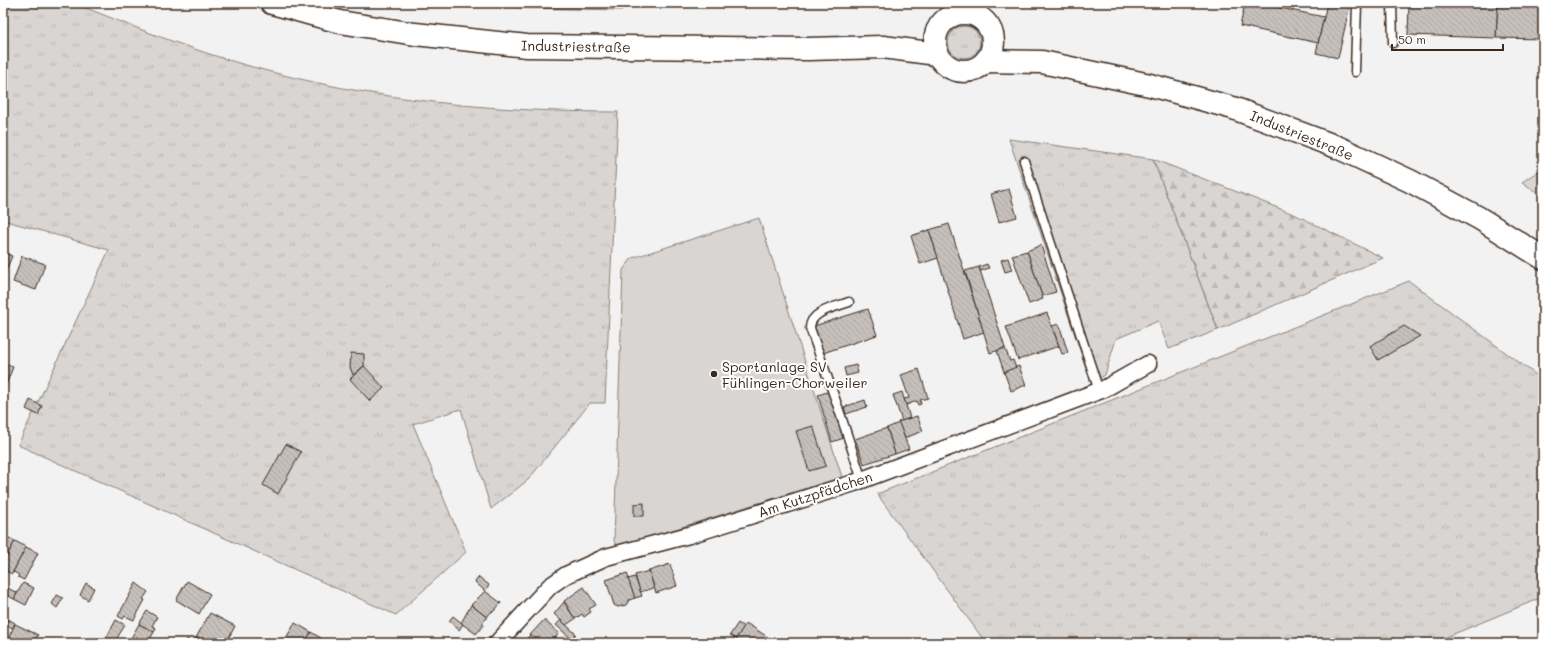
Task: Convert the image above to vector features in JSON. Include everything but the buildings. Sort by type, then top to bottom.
[{"type":"main road","name":"Industriestraße","points":[[272,3],[340,22],[422,35],[527,46],[808,49],[883,47],[937,54]]},
{"type":"main road","points":[[966,9],[985,21],[991,30],[994,40],[992,51],[986,61],[977,68],[966,72],[954,70],[944,64],[937,54],[934,43],[936,31],[943,21],[966,9]]},
{"type":"main road","name":"Industriestraße","points":[[883,47],[936,31]]},
{"type":"main road","name":"Industriestraße","points":[[994,40],[1042,62]]},
{"type":"main road","name":"Industriestraße","points":[[986,61],[1042,62],[1101,73],[1195,96],[1233,108],[1337,147],[1410,181],[1479,218],[1543,258]]},
{"type":"street","name":"Am Kutzpfädchen","points":[[497,643],[540,596],[566,575],[606,557],[688,535],[862,480],[1099,392],[1148,364]]},
{"type":"lane","points":[[1356,3],[1356,72]]},
{"type":"lane","points":[[1392,3],[1393,43]]},
{"type":"lane","points":[[1024,161],[1099,392]]},
{"type":"lane","points":[[849,302],[814,317],[810,322],[810,328],[862,480]]},
{"type":"green space","points":[[62,2],[77,5],[175,42],[220,57],[295,78],[340,88],[432,102],[524,110],[618,112],[605,403],[590,403],[528,480],[491,509],[461,409],[413,424],[466,552],[396,615],[18,445],[109,250],[3,220],[3,3]]},
{"type":"green space","points":[[459,3],[622,3],[622,10],[523,8]]},
{"type":"green space","points":[[961,26],[967,26],[977,33],[980,42],[979,48],[973,55],[967,58],[961,58],[951,51],[948,45],[948,39],[955,29]]},
{"type":"green space","points":[[1009,139],[1153,159],[1218,330],[1169,349],[1158,321],[1116,339],[1105,375],[1091,383]]},
{"type":"green space","points":[[1153,159],[1296,215],[1383,258],[1218,330]]},
{"type":"green space","points":[[1543,168],[1543,197],[1522,182]]},
{"type":"green space","name":"Sportanlage SV Fühlingen-Chorweiler","points":[[759,218],[842,477],[618,547],[614,541],[623,270],[632,258]]},
{"type":"green space","points":[[1409,281],[1543,380],[1543,597],[1432,643],[986,643],[877,494]]},
{"type":"place","name":"Sportanlage SV Fühlingen-Chorweiler","points":[[714,374]]}]
